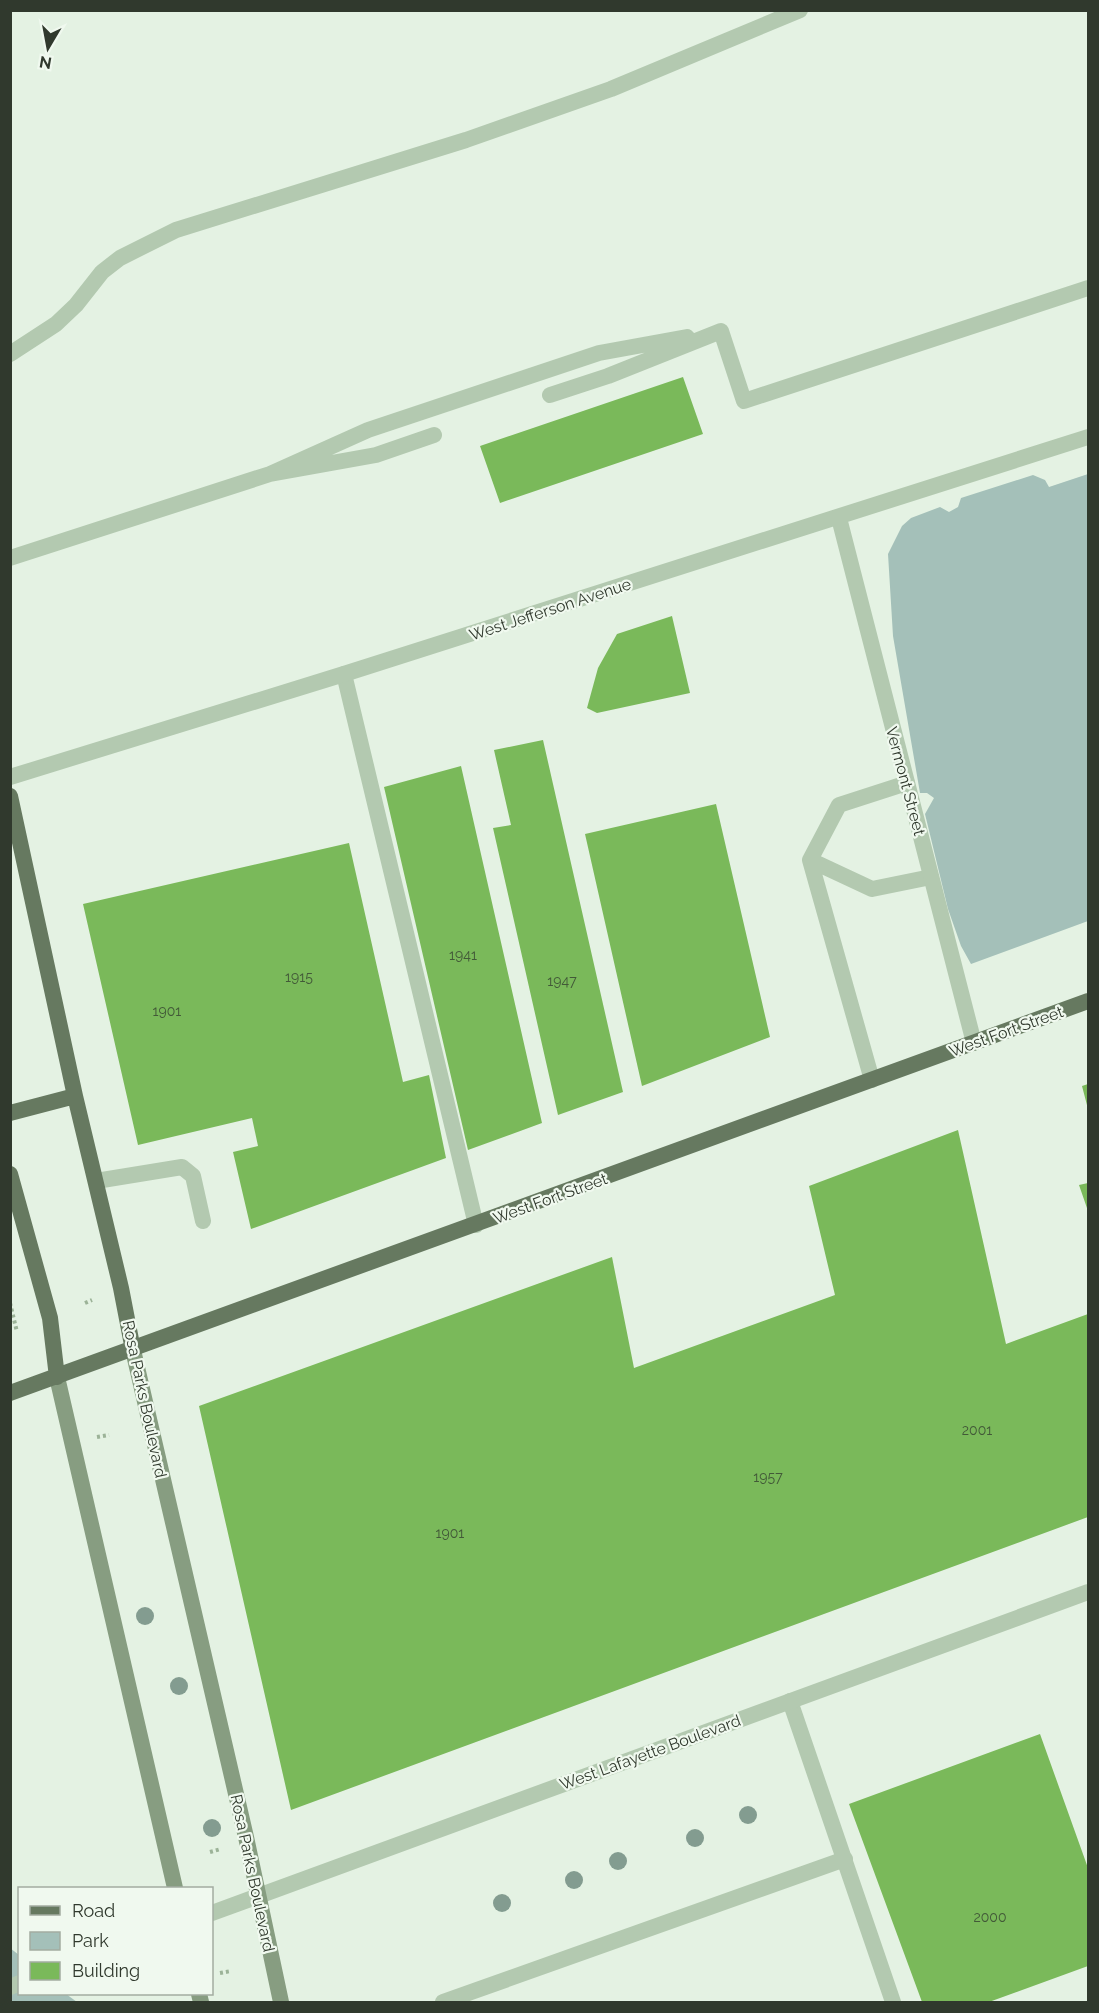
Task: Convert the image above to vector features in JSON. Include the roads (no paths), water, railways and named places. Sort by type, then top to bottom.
[{"type":"main road","name":"Rosa Parks Boulevard","points":[[10,796],[75,1096],[259,1896],[281,2002]]},
{"type":"main road","name":"West Fort Street","points":[[10,1393],[1089,1002]]},
{"type":"main road","points":[[10,1113],[75,1096]]},
{"type":"main road","points":[[10,1174],[50,1318],[57,1377],[175,1887]]},
{"type":"street","points":[[10,354],[56,324],[76,305],[102,272],[120,258],[176,230],[477,136],[611,89],[800,10]]},
{"type":"street","points":[[721,331],[744,401],[1089,288]]},
{"type":"street","points":[[550,395],[608,376],[721,331]]},
{"type":"street","points":[[10,558],[270,474],[368,430],[599,353],[721,331]]},
{"type":"street","points":[[270,474],[376,455],[434,435]]},
{"type":"street","name":"West Jefferson Avenue","points":[[10,777],[344,674],[1089,437]]},
{"type":"street","name":"Vermont Street","points":[[838,518],[974,1043]]},
{"type":"street","points":[[344,674],[476,1225]]},
{"type":"street","points":[[872,1080],[810,860],[839,805],[907,783]]},
{"type":"street","points":[[810,860],[872,889],[931,877]]},
{"type":"street","points":[[96,1181],[182,1167],[193,1176],[203,1221]]},
{"type":"street","name":"West Lafayette Boulevard","points":[[213,1913],[1089,1592]]},
{"type":"street","points":[[790,1701],[893,2002]]},
{"type":"street","points":[[443,2002],[845,1859]]}]
